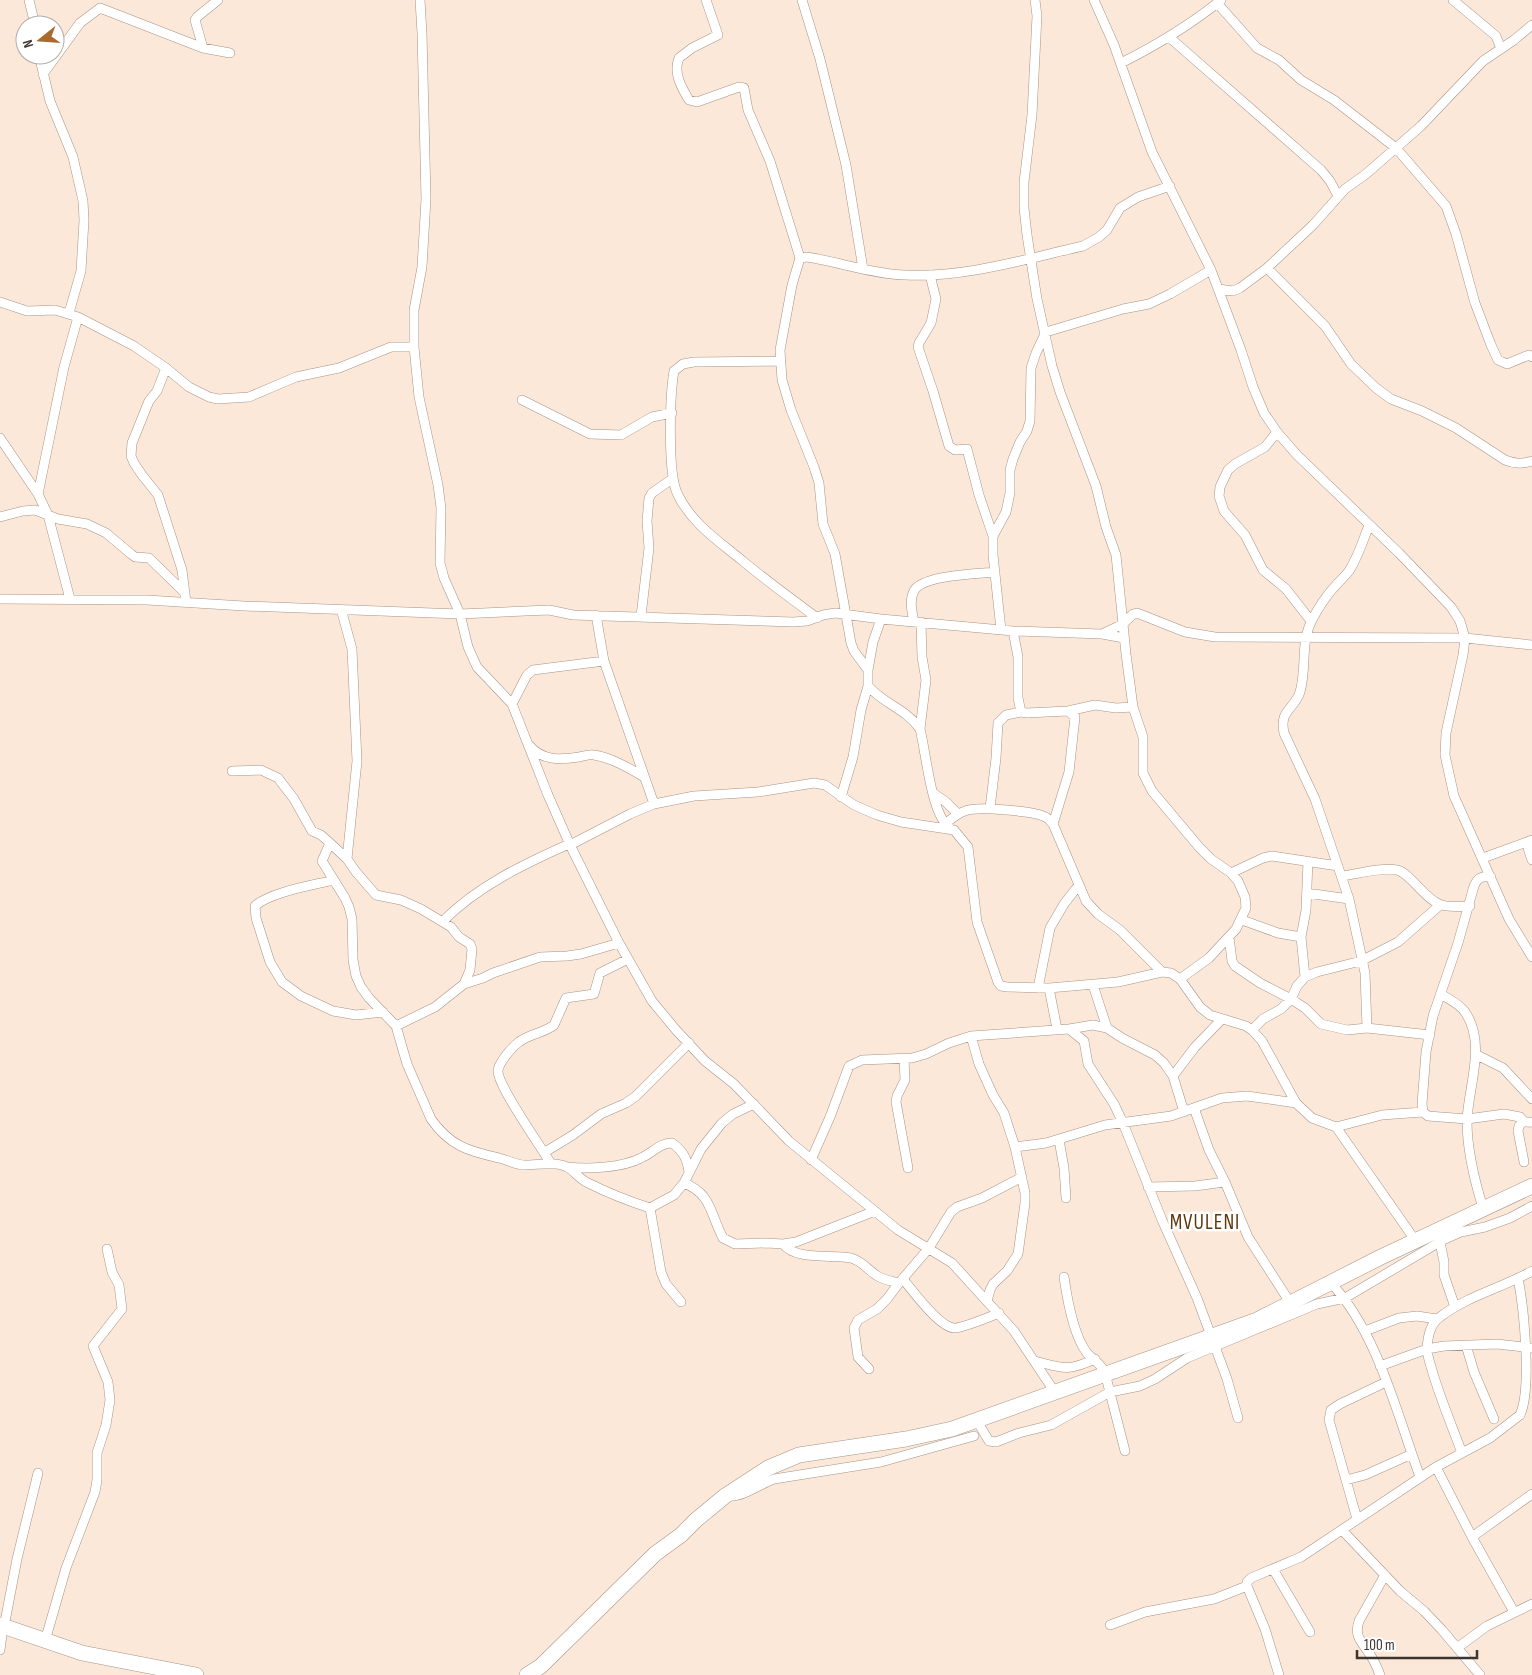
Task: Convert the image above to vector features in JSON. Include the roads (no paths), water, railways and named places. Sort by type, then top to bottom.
[{"type":"main road","points":[[527,1675],[538,1670],[655,1554],[681,1535],[725,1496],[768,1468],[799,1456],[979,1425],[1054,1392],[1105,1373],[1213,1341],[1256,1325],[1330,1282],[1415,1240],[1439,1236],[1483,1208],[1532,1186]]},
{"type":"main road","points":[[2,1631],[45,1641],[82,1653],[162,1671],[196,1675]]},
{"type":"street","points":[[29,0],[33,15]]},
{"type":"street","points":[[203,48],[195,20],[218,0]]},
{"type":"street","points":[[420,0],[426,199],[422,267],[414,310],[414,347],[419,397],[438,485],[441,508],[440,563],[444,578],[460,614],[468,647],[477,667],[512,704],[548,795],[570,844],[619,943],[652,1001],[705,1061],[734,1084],[789,1141],[912,1240],[929,1248],[952,1263],[1014,1330],[1054,1392]]},
{"type":"street","points":[[706,0],[718,35],[692,48],[679,58],[676,70],[682,88],[689,100],[697,102],[739,87],[744,88],[748,110],[770,161],[800,258],[795,271],[780,350],[782,380],[791,410],[819,483],[823,524],[834,554],[845,616],[854,651],[868,670]]},
{"type":"street","points":[[802,0],[816,44],[846,165],[863,269]]},
{"type":"street","points":[[1035,0],[1037,16],[1032,115],[1024,182],[1024,208],[1030,258],[1052,366],[1093,479],[1106,528],[1114,546],[1134,707],[1143,737],[1144,773],[1152,792],[1199,848],[1211,859],[1232,873],[1245,897],[1246,908],[1242,920],[1209,958],[1180,979]]},
{"type":"street","points":[[1094,0],[1121,63],[1152,152],[1211,270],[1241,350],[1252,387],[1264,413],[1277,432],[1297,455],[1399,553],[1451,607],[1460,621],[1465,638],[1458,684],[1446,733],[1445,755],[1454,796],[1509,919],[1532,957]]},
{"type":"street","points":[[1453,0],[1496,36],[1500,49]]},
{"type":"street","points":[[1121,63],[1169,37],[1219,2],[1257,48],[1279,60],[1305,83],[1334,100],[1396,148],[1446,206],[1456,234],[1475,303],[1498,360],[1506,364],[1529,355],[1532,357]]},
{"type":"street","points":[[43,74],[80,23],[100,8],[203,48],[230,53]]},
{"type":"street","points":[[1218,289],[1234,291],[1267,268],[1313,225],[1338,196],[1421,126],[1478,66],[1532,25]]},
{"type":"street","points":[[1169,37],[1321,170],[1338,196]]},
{"type":"street","points":[[41,65],[50,101],[73,157],[83,201],[84,228],[81,271],[69,313]]},
{"type":"street","points":[[800,258],[807,257],[881,273],[930,275],[969,271],[1083,246],[1107,230],[1120,208],[1138,197],[1170,186]]},
{"type":"street","points":[[1267,268],[1325,326],[1351,364],[1369,382],[1391,399],[1422,411],[1456,428],[1505,460],[1524,464],[1532,461]]},
{"type":"street","points":[[994,536],[1006,512],[1010,493],[1010,470],[1013,459],[1028,431],[1030,421],[1031,368],[1040,342],[1046,332],[1115,311],[1148,304],[1170,294],[1211,270]]},
{"type":"street","points":[[930,275],[936,299],[931,323],[919,343],[919,350],[949,446],[955,450],[967,449],[979,495],[994,536],[993,555],[1001,630]]},
{"type":"street","points":[[0,302],[27,311],[54,310],[78,317],[134,346],[189,387],[209,397],[218,399],[249,397],[296,377],[339,368],[391,347],[414,347]]},
{"type":"street","points":[[38,494],[64,367],[78,317]]},
{"type":"street","points":[[780,361],[694,362],[683,364],[674,370],[671,392],[672,479],[677,495],[689,515],[765,581],[817,618]]},
{"type":"street","points":[[166,368],[157,391],[149,402],[132,443],[131,452],[134,463],[158,495],[182,570],[186,598]]},
{"type":"street","points":[[522,400],[590,434],[621,435],[652,417],[672,413]]},
{"type":"street","points":[[1277,432],[1266,447],[1235,464],[1228,470],[1220,487],[1219,496],[1224,511],[1244,534],[1263,570],[1286,588],[1311,621]]},
{"type":"street","points":[[0,438],[38,494],[48,515],[70,599]]},
{"type":"street","points":[[641,616],[649,548],[647,521],[649,498],[652,493],[672,479]]},
{"type":"street","points":[[0,517],[36,510],[58,519],[98,528],[136,557],[149,558],[186,598]]},
{"type":"street","points":[[1367,1028],[1365,973],[1349,899],[1315,799],[1284,733],[1283,718],[1299,695],[1303,682],[1305,637],[1311,621],[1325,598],[1348,573],[1369,525]]},
{"type":"street","points":[[995,572],[938,579],[919,584],[914,589],[912,596],[926,680],[920,729],[933,793],[937,808],[945,824],[954,830],[968,847],[977,922],[998,982],[1001,986],[1007,987],[1049,988],[1130,980],[1162,972],[1171,973],[1180,979],[1200,1007],[1210,1015],[1246,1026],[1252,1030],[1262,1041],[1296,1103],[1312,1118],[1336,1127],[1350,1144],[1415,1240]]},
{"type":"street","points":[[0,599],[186,598],[244,606],[460,614],[549,610],[573,615],[793,622],[807,621],[828,614],[1013,631],[1102,634],[1124,638]]},
{"type":"street","points":[[341,609],[352,649],[357,761],[347,859]]},
{"type":"street","points":[[1102,634],[1123,624],[1133,614],[1137,613],[1185,632],[1215,637],[1465,638],[1531,647]]},
{"type":"street","points":[[596,615],[604,661],[654,804]]},
{"type":"street","points":[[841,797],[853,757],[861,710],[868,686],[868,670],[873,642],[881,619]]},
{"type":"street","points":[[1013,631],[1018,657],[1018,698],[1021,712]]},
{"type":"street","points":[[512,704],[527,675],[533,670],[604,661]]},
{"type":"street","points":[[868,686],[883,700],[907,714],[920,729]]},
{"type":"street","points":[[990,808],[998,723],[1006,715],[1021,712],[1027,714],[1074,713],[1095,705],[1116,708],[1134,707]]},
{"type":"street","points":[[1053,824],[1068,772],[1074,713]]},
{"type":"street","points":[[528,744],[534,751],[543,756],[566,759],[593,755],[626,766],[644,777]]},
{"type":"street","points":[[232,772],[261,770],[278,778],[294,799],[312,831],[321,835],[347,859],[376,895],[401,900],[443,921],[470,944],[472,949],[470,970],[464,984]]},
{"type":"street","points":[[443,921],[477,893],[504,875],[654,804],[694,796],[758,792],[814,783],[825,785],[841,797],[878,816],[901,822],[954,830]]},
{"type":"street","points":[[933,793],[958,814]]},
{"type":"street","points":[[945,824],[966,810],[990,808],[1038,814],[1047,817],[1053,824],[1086,901],[1098,914],[1120,930],[1162,972]]},
{"type":"street","points":[[1483,858],[1530,841]]},
{"type":"street","points":[[1530,841],[1528,848],[1532,860]]},
{"type":"street","points":[[330,843],[322,861],[346,898],[349,907],[352,919],[353,960],[356,976],[361,988],[396,1026],[407,1064],[418,1091],[431,1119],[447,1138],[459,1146],[477,1153],[522,1165],[551,1164],[580,1168],[625,1164],[642,1158],[661,1145],[672,1143],[681,1150],[687,1159],[689,1172]]},
{"type":"street","points":[[1232,873],[1263,858],[1272,856],[1338,866]]},
{"type":"street","points":[[1305,976],[1301,936],[1308,893],[1308,861]]},
{"type":"street","points":[[1342,876],[1373,871],[1397,870],[1403,873],[1426,896],[1440,905],[1470,906]]},
{"type":"street","points":[[1423,1112],[1424,1080],[1433,1016],[1470,906],[1476,881],[1484,876],[1491,877]]},
{"type":"street","points":[[334,880],[283,893],[255,906],[256,918],[270,962],[282,982],[301,996],[333,1011],[356,1015],[382,1012]]},
{"type":"street","points":[[1038,988],[1050,928],[1064,904],[1078,886]]},
{"type":"street","points":[[1308,893],[1349,899]]},
{"type":"street","points":[[1252,1030],[1263,1019],[1281,1009],[1291,999],[1297,986],[1305,976],[1361,961],[1398,942],[1440,905]]},
{"type":"street","points":[[1242,920],[1278,933],[1301,936]]},
{"type":"street","points":[[1228,936],[1232,960],[1235,966],[1260,983],[1305,1008],[1321,1024],[1347,1030],[1367,1028],[1430,1035]]},
{"type":"street","points":[[396,1026],[435,1007],[464,984],[540,957],[581,954],[619,943]]},
{"type":"street","points":[[551,1164],[545,1152],[519,1116],[501,1081],[498,1070],[518,1042],[554,1025],[566,998],[594,994],[600,973],[628,959]]},
{"type":"street","points":[[1093,984],[1107,1028]]},
{"type":"street","points":[[1049,988],[1057,1029]]},
{"type":"street","points":[[1441,994],[1465,1012],[1471,1027],[1475,1054],[1467,1119],[1468,1144],[1483,1208]]},
{"type":"street","points":[[1093,1025],[1100,1009]]},
{"type":"street","points":[[1173,1076],[1195,1047],[1222,1019]]},
{"type":"street","points":[[811,1160],[830,1118],[849,1066],[862,1060],[912,1058],[971,1036],[1068,1029],[1093,1025],[1107,1028],[1122,1038],[1156,1055],[1168,1068],[1173,1076],[1184,1112]]},
{"type":"street","points":[[1068,1029],[1084,1041],[1088,1064],[1124,1123],[1148,1187],[1197,1298],[1230,1388],[1238,1418]]},
{"type":"street","points":[[971,1036],[979,1064],[993,1095],[1004,1113],[1015,1147],[1022,1177],[1025,1203],[1018,1254],[1007,1271],[994,1284],[986,1301]]},
{"type":"street","points":[[545,1152],[573,1135],[601,1114],[626,1103],[636,1096],[689,1043]]},
{"type":"street","points":[[1475,1054],[1503,1068],[1532,1099]]},
{"type":"street","points":[[904,1058],[905,1080],[896,1102],[908,1168]]},
{"type":"street","points":[[1015,1147],[1059,1140],[1105,1125],[1159,1118],[1229,1097],[1248,1096],[1296,1103]]},
{"type":"street","points":[[567,1167],[584,1181],[628,1201],[650,1208],[674,1195],[684,1183],[701,1149],[722,1123],[733,1114],[754,1104]]},
{"type":"street","points":[[1194,1108],[1209,1150],[1225,1182],[1248,1237],[1291,1304]]},
{"type":"street","points":[[1336,1127],[1382,1115],[1423,1112],[1428,1116],[1467,1119],[1504,1114],[1520,1117],[1528,1122]]},
{"type":"street","points":[[1524,1162],[1518,1131],[1519,1126],[1528,1122]]},
{"type":"street","points":[[1059,1140],[1065,1177],[1066,1198]]},
{"type":"street","points":[[869,1369],[858,1357],[855,1324],[858,1320],[877,1309],[887,1299],[929,1248],[951,1212],[957,1206],[982,1198],[1022,1177]]},
{"type":"street","points":[[1148,1187],[1194,1186],[1225,1182]]},
{"type":"street","points":[[684,1183],[694,1187],[705,1197],[723,1238],[735,1244],[783,1244],[796,1242],[875,1211]]},
{"type":"street","points":[[1509,1196],[1517,1214]]},
{"type":"street","points":[[1256,1325],[1317,1304],[1345,1298],[1439,1236],[1485,1227],[1532,1206]]},
{"type":"street","points":[[650,1208],[661,1272],[666,1284],[681,1302]]},
{"type":"street","points":[[1439,1236],[1444,1262],[1444,1275],[1455,1307]]},
{"type":"street","points":[[783,1244],[792,1252],[821,1257],[852,1258],[866,1265],[884,1280],[901,1281],[924,1305],[949,1326],[959,1327],[999,1313]]},
{"type":"street","points":[[45,1641],[66,1568],[95,1492],[98,1465],[97,1453],[108,1416],[110,1400],[108,1382],[93,1346],[122,1308],[120,1285],[112,1272],[107,1249]]},
{"type":"street","points":[[1462,1453],[1435,1381],[1427,1349],[1430,1328],[1437,1319],[1455,1307],[1532,1271]]},
{"type":"street","points":[[1064,1277],[1068,1305],[1079,1340],[1088,1354],[1102,1365],[1105,1373],[1125,1451]]},
{"type":"street","points":[[1279,1675],[1265,1629],[1247,1582],[1251,1578],[1301,1557],[1420,1477],[1490,1438],[1520,1415],[1523,1410],[1529,1348],[1518,1278]]},
{"type":"street","points":[[1330,1282],[1354,1310],[1365,1331],[1380,1366],[1420,1477]]},
{"type":"street","points":[[1365,1331],[1399,1318],[1416,1316],[1437,1319]]},
{"type":"street","points":[[725,1496],[741,1495],[759,1484],[774,1479],[881,1462],[974,1436],[996,1442],[1019,1433],[1051,1425],[1110,1392],[1140,1386],[1155,1380],[1213,1341]]},
{"type":"street","points":[[1380,1366],[1427,1349],[1444,1346],[1497,1344],[1529,1348]]},
{"type":"street","points":[[1466,1345],[1474,1372],[1494,1419]]},
{"type":"street","points":[[1035,1361],[1060,1368],[1068,1368],[1094,1359]]},
{"type":"street","points":[[1357,1519],[1328,1420],[1331,1410],[1340,1404],[1386,1382]]},
{"type":"street","points":[[979,1425],[989,1440]]},
{"type":"street","points":[[974,1436],[979,1425]]},
{"type":"street","points":[[1346,1480],[1365,1475],[1412,1454]]},
{"type":"street","points":[[1436,1467],[1472,1538],[1514,1612]]},
{"type":"street","points":[[0,1650],[2,1631],[17,1559],[38,1473]]},
{"type":"street","points":[[1472,1538],[1532,1494]]},
{"type":"street","points":[[1342,1530],[1400,1591],[1424,1612],[1480,1675]]},
{"type":"street","points":[[1273,1569],[1310,1632]]},
{"type":"street","points":[[1380,1675],[1370,1653],[1359,1639],[1357,1629],[1359,1621],[1385,1575]]},
{"type":"street","points":[[1110,1624],[1145,1612],[1214,1599],[1247,1586]]},
{"type":"street","points":[[1457,1648],[1487,1626],[1532,1604]]},
{"type":"district","name":"MVULENI","points":[[1205,1222]]}]
